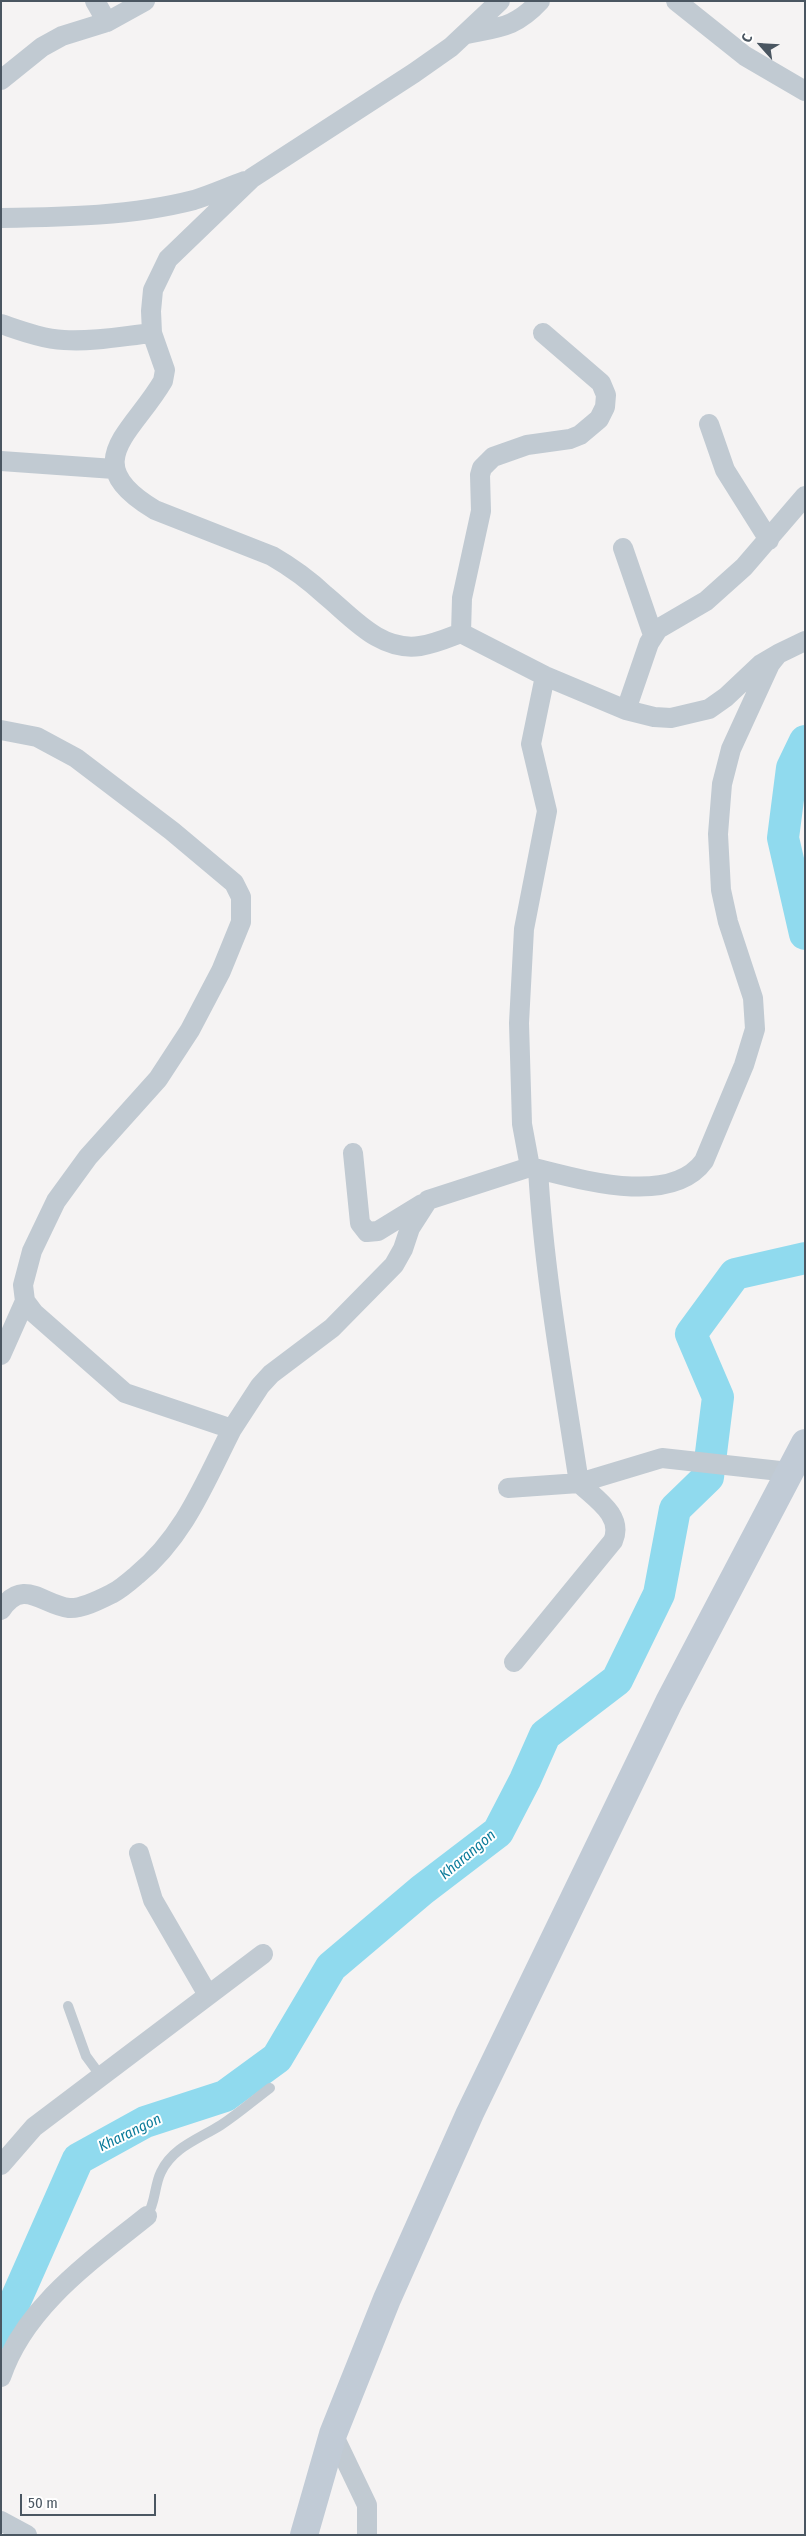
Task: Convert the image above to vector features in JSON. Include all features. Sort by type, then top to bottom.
[{"type":"street","points":[[95,1],[107,22]]},
{"type":"street","points":[[1,80],[49,43],[62,36],[107,22],[145,1]]},
{"type":"street","points":[[500,1],[465,34],[414,73],[252,178],[168,259],[153,290],[152,333],[163,360],[165,370],[163,381],[118,444],[114,458],[114,469],[126,490],[139,500],[155,510],[272,556],[290,566],[327,596],[355,623],[386,641],[419,646],[461,633],[544,676],[626,710],[654,717],[671,718],[699,713],[726,697],[761,664],[805,641]]},
{"type":"street","points":[[465,34],[512,25],[525,16],[540,1]]},
{"type":"street","points":[[676,1],[745,56],[805,91]]},
{"type":"street","points":[[1,218],[78,217],[164,206],[196,199],[252,178]]},
{"type":"street","points":[[1,324],[32,334],[64,340],[93,340],[152,333]]},
{"type":"street","points":[[461,633],[462,598],[481,511],[480,475],[482,468],[493,457],[527,445],[570,439],[580,435],[599,419],[605,407],[606,395],[600,383],[543,333]]},
{"type":"street","points":[[709,424],[724,470],[769,540]]},
{"type":"street","points":[[1,461],[114,469]]},
{"type":"street","points":[[626,710],[653,635],[664,624],[706,601],[744,567],[805,496]]},
{"type":"street","points":[[624,548],[653,635]]},
{"type":"street","points":[[353,1153],[360,1223],[367,1232],[378,1231],[428,1200],[534,1168],[616,1186],[646,1186],[684,1178],[692,1174],[704,1161],[744,1065],[755,1029],[753,998],[728,922],[721,890],[718,834],[722,784],[731,749],[747,711],[778,654]]},
{"type":"street","points":[[514,1662],[616,1534],[616,1526],[611,1513],[579,1483],[534,1168],[522,1124],[519,1023],[524,929],[547,811],[531,744],[544,676]]},
{"type":"street","points":[[1,730],[37,737],[76,758],[172,831],[234,883],[241,897],[241,922],[221,971],[190,1030],[158,1079],[88,1157],[56,1201],[32,1251],[23,1286],[25,1301],[42,1322],[125,1393],[232,1429]]},
{"type":"street","points":[[1,1610],[15,1597],[25,1594],[36,1595],[70,1608],[77,1607],[114,1593],[148,1566],[171,1541],[188,1517],[232,1429],[260,1386],[270,1374],[332,1328],[394,1265],[403,1249],[412,1224],[428,1200]]},
{"type":"street","points":[[1,1355],[25,1301]]},
{"type":"street","points":[[304,2535],[333,2434],[387,2299],[470,2113],[669,1702],[805,1443]]},
{"type":"street","points":[[508,1488],[579,1483],[653,1459],[673,1458],[789,1472]]},
{"type":"street","points":[[139,1853],[153,1900],[208,1995]]},
{"type":"street","points":[[1,2165],[34,2127],[100,2075],[263,1954]]},
{"type":"street","points":[[1,2377],[6,2361],[18,2341],[64,2283],[147,2216]]},
{"type":"street","points":[[333,2434],[367,2505],[367,2535]]},
{"type":"street","points":[[1,2521],[27,2535]]},
{"type":"lane","points":[[68,2006],[86,2056],[100,2075]]},
{"type":"lane","points":[[147,2216],[153,2207],[161,2172],[174,2154],[194,2138],[220,2126],[270,2088]]},
{"type":"waterway","name":"Kharangon","points":[[805,741],[792,768],[783,838],[805,934]]},
{"type":"waterway","name":"Kharangon","points":[[1,2333],[78,2159],[145,2122],[225,2096],[277,2058],[331,1967],[422,1890],[498,1832],[525,1780],[545,1735],[617,1680],[659,1594],[675,1509],[708,1477],[718,1397],[691,1334],[735,1274],[805,1258]]}]
